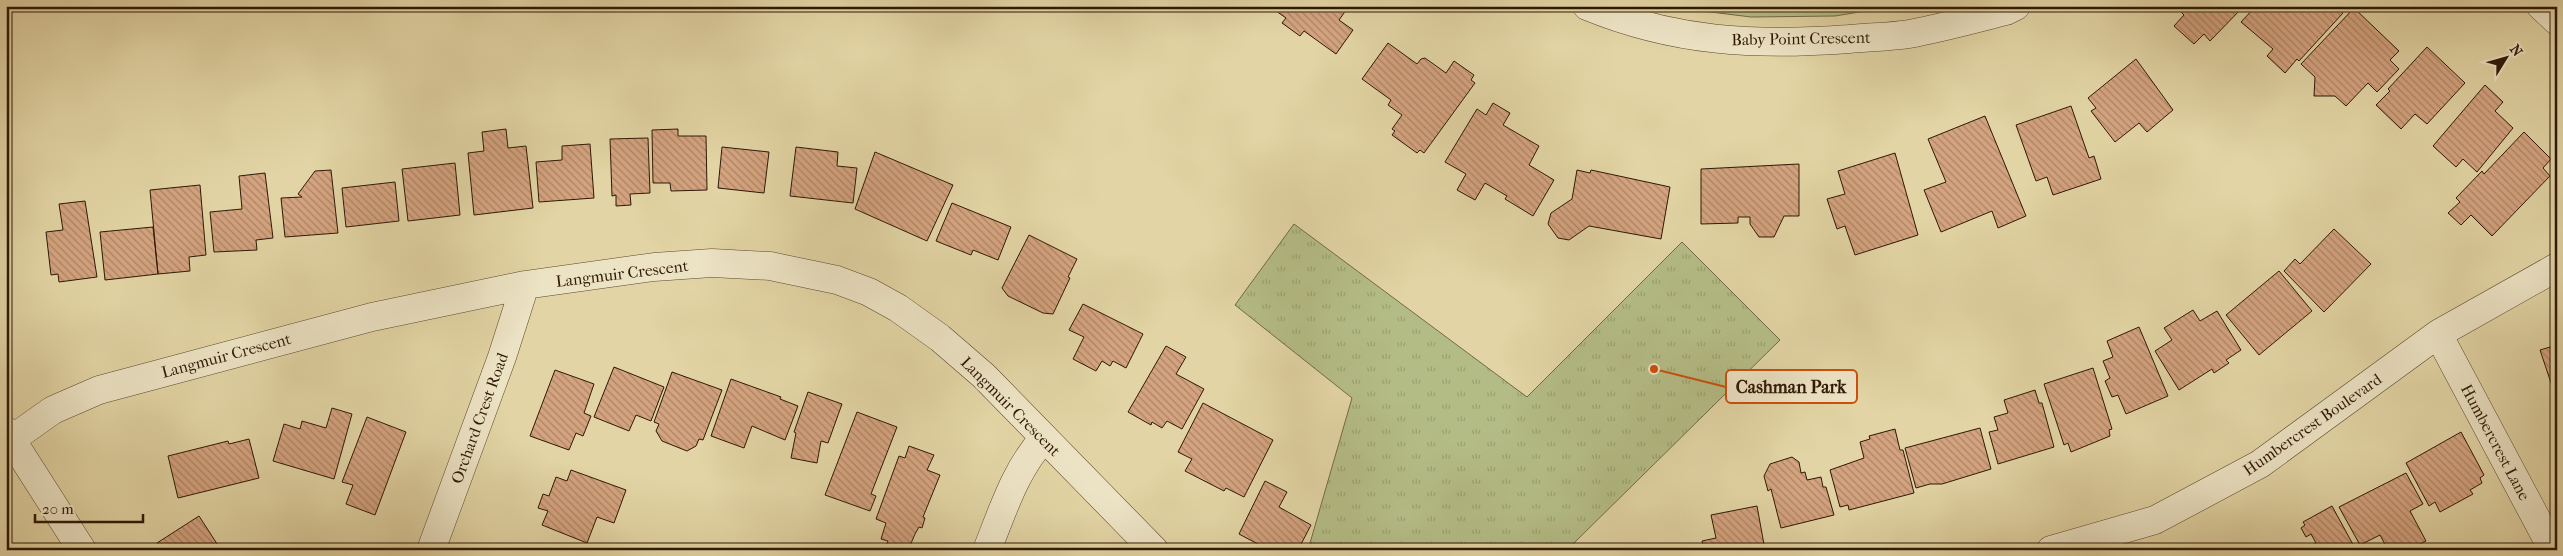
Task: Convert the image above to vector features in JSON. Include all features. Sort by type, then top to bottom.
[{"type":"street","name":"Baby Point Crescent","points":[[1587,6],[1655,28],[1696,38],[1747,42],[1823,40],[1908,34],[1997,13],[2016,6]]},
{"type":"street","points":[[2541,6],[2557,21]]},
{"type":"street","name":"Langmuir Crescent","points":[[9,435],[53,410],[99,390],[301,334],[525,285],[654,267],[712,263],[770,266],[837,280],[869,292],[898,308],[940,338],[984,376],[1154,550]]},
{"type":"street","name":"Humbercrest Boulevard","points":[[2051,550],[2155,520],[2260,464],[2438,334],[2557,267]]},
{"type":"street","name":"Orchard Crest Road","points":[[431,550],[502,356],[525,285]]},
{"type":"street","name":"Humbercrest Lane","points":[[2438,334],[2553,550]]},
{"type":"street","points":[[9,435],[82,550]]},
{"type":"street","points":[[987,550],[1018,474],[1028,456],[1044,438]]},
{"type":"green space","points":[[1662,6],[1896,6],[1835,16],[1751,17]]},
{"type":"green space","points":[[1294,224],[1527,397],[1682,242],[1780,340],[1574,543],[1573,550],[1308,550],[1352,398],[1235,305]]},
{"type":"building","points":[[1269,6],[1349,6],[1339,20],[1353,30],[1336,54],[1304,31],[1300,36],[1282,23],[1286,18]]},
{"type":"building","points":[[2185,6],[2244,6],[2210,41],[2204,34],[2194,44],[2174,26],[2184,15],[2180,11]]},
{"type":"building","points":[[2256,6],[2260,9],[2262,6],[2344,6],[2340,11],[2343,13],[2299,61],[2297,59],[2285,73],[2267,56],[2273,49],[2241,22]]},
{"type":"building","points":[[2354,8],[2399,51],[2390,60],[2399,69],[2377,92],[2368,83],[2346,106],[2335,96],[2314,96],[2315,77],[2301,64]]},
{"type":"building","points":[[1388,43],[1417,64],[1421,59],[1425,58],[1446,73],[1454,61],[1474,75],[1471,80],[1475,83],[1424,153],[1420,150],[1417,153],[1392,135],[1395,131],[1392,129],[1402,115],[1388,105],[1391,100],[1362,79]]},
{"type":"building","points":[[2427,47],[2465,83],[2427,124],[2415,114],[2401,129],[2376,105],[2390,91],[2388,89]]},
{"type":"building","points":[[2136,59],[2173,110],[2147,132],[2139,123],[2115,142],[2091,111],[2096,108],[2088,98]]},
{"type":"building","points":[[2485,85],[2503,102],[2495,111],[2513,128],[2477,172],[2463,159],[2456,167],[2433,146]]},
{"type":"building","points":[[1493,103],[1510,113],[1503,125],[1539,146],[1529,165],[1554,180],[1533,216],[1505,199],[1507,196],[1485,183],[1475,200],[1457,190],[1466,174],[1445,162],[1477,109],[1486,115]]},
{"type":"building","points":[[2071,106],[2089,158],[2094,156],[2101,179],[2053,195],[2047,177],[2036,181],[2016,125]]},
{"type":"building","points":[[1985,116],[2026,216],[1998,228],[1992,211],[1941,232],[1924,190],[1946,182],[1928,139]]},
{"type":"building","points":[[506,129],[508,148],[526,146],[533,208],[474,215],[468,153],[484,151],[482,132]]},
{"type":"building","points":[[678,129],[678,136],[706,136],[707,190],[671,191],[670,183],[653,183],[652,130]]},
{"type":"building","points":[[2524,132],[2551,159],[2543,168],[2550,176],[2492,236],[2471,215],[2461,225],[2448,213],[2460,202],[2456,198],[2482,171],[2484,174]]},
{"type":"building","points":[[648,138],[650,193],[630,194],[631,205],[616,206],[616,195],[612,196],[610,139]]},
{"type":"building","points":[[590,144],[594,198],[539,202],[536,162],[562,160],[562,146]]},
{"type":"building","points":[[722,147],[769,152],[764,193],[718,188]]},
{"type":"building","points":[[796,147],[838,152],[837,166],[857,168],[853,203],[790,196]]},
{"type":"building","points":[[875,152],[953,185],[927,241],[855,209]]},
{"type":"building","points":[[1895,153],[1918,235],[1855,255],[1845,226],[1837,229],[1827,199],[1845,194],[1838,171]]},
{"type":"building","points":[[455,163],[460,215],[408,221],[402,169]]},
{"type":"building","points":[[1799,164],[1799,216],[1784,216],[1774,237],[1759,237],[1750,224],[1750,217],[1738,217],[1738,223],[1701,224],[1701,169]]},
{"type":"building","points":[[331,170],[338,233],[285,237],[281,198],[302,197],[298,194],[315,171]]},
{"type":"building","points":[[1577,170],[1590,173],[1591,170],[1670,187],[1661,239],[1589,226],[1569,240],[1558,238],[1548,224],[1551,213],[1572,199]]},
{"type":"building","points":[[265,173],[273,238],[256,240],[257,250],[214,252],[210,212],[242,209],[239,176]]},
{"type":"building","points":[[395,182],[399,221],[346,227],[342,188]]},
{"type":"building","points":[[200,185],[206,255],[189,257],[190,271],[158,274],[150,190]]},
{"type":"building","points":[[85,201],[97,277],[59,282],[58,274],[51,275],[46,232],[63,230],[59,204]]},
{"type":"building","points":[[952,203],[1011,227],[998,260],[973,250],[971,255],[936,241]]},
{"type":"building","points":[[6,208],[11,250],[6,251]]},
{"type":"building","points":[[153,227],[158,274],[105,280],[100,232]]},
{"type":"building","points":[[2334,229],[2371,264],[2324,312],[2284,271],[2295,259],[2300,264]]},
{"type":"building","points":[[1029,235],[1077,259],[1053,314],[1043,313],[1008,296],[1002,288]]},
{"type":"building","points":[[2279,271],[2312,311],[2259,355],[2226,315]]},
{"type":"building","points":[[1083,304],[1143,334],[1126,368],[1113,361],[1110,366],[1102,361],[1096,371],[1073,359],[1084,337],[1069,330]]},
{"type":"building","points":[[2193,310],[2200,321],[2217,311],[2241,350],[2226,360],[2229,363],[2214,373],[2212,369],[2179,390],[2155,351],[2172,340],[2164,328]]},
{"type":"building","points":[[2139,327],[2168,396],[2126,414],[2118,395],[2112,397],[2105,381],[2110,378],[2103,361],[2113,357],[2107,341]]},
{"type":"building","points":[[2557,345],[2557,391],[2554,392],[2540,350]]},
{"type":"building","points":[[1166,346],[1186,357],[1176,374],[1204,389],[1182,429],[1167,421],[1162,428],[1152,422],[1151,425],[1128,412]]},
{"type":"building","points":[[614,367],[664,387],[651,421],[636,415],[629,431],[594,417]]},
{"type":"building","points":[[2093,368],[2112,429],[2109,430],[2110,436],[2071,452],[2068,443],[2064,445],[2044,384]]},
{"type":"building","points":[[555,370],[594,384],[584,413],[591,416],[583,436],[576,433],[569,450],[530,436]]},
{"type":"building","points":[[672,372],[722,390],[703,440],[699,439],[696,446],[687,451],[662,441],[656,431],[659,424],[654,422]]},
{"type":"building","points":[[731,379],[781,397],[780,399],[798,406],[785,440],[752,426],[744,448],[711,436]]},
{"type":"building","points":[[2035,390],[2039,403],[2042,403],[2054,447],[1998,464],[1989,432],[1998,430],[1994,417],[2008,413],[2004,400]]},
{"type":"building","points":[[808,392],[842,404],[828,443],[821,441],[817,463],[791,458],[796,433],[794,432]]},
{"type":"building","points":[[1203,403],[1273,440],[1244,497],[1226,488],[1224,491],[1185,471],[1192,459],[1178,452]]},
{"type":"building","points":[[332,408],[352,414],[334,479],[273,461],[284,424],[300,429],[302,421],[326,428]]},
{"type":"building","points":[[857,412],[897,427],[871,494],[876,496],[870,511],[825,495]]},
{"type":"building","points":[[367,417],[406,432],[375,515],[346,504],[353,485],[342,482]]},
{"type":"building","points":[[1980,428],[1991,469],[1942,484],[1930,484],[1916,488],[1905,448]]},
{"type":"building","points":[[1895,429],[1900,450],[1903,450],[1914,493],[1849,510],[1848,505],[1840,507],[1830,470],[1864,458],[1860,442],[1870,439],[1869,436]]},
{"type":"building","points":[[2461,432],[2484,475],[2480,478],[2482,483],[2470,490],[2473,494],[2440,512],[2435,502],[2429,506],[2406,463]]},
{"type":"building","points":[[249,439],[259,478],[178,498],[168,456],[228,441],[229,444]]},
{"type":"building","points":[[909,446],[934,455],[927,470],[940,475],[923,517],[925,518],[922,528],[919,527],[909,548],[903,546],[901,550],[884,550],[888,541],[881,539],[886,523],[876,519],[899,456],[905,458]]},
{"type":"building","points":[[1792,457],[1799,462],[1801,473],[1805,472],[1807,480],[1821,477],[1834,515],[1781,528],[1771,489],[1768,491],[1764,476],[1770,464]]},
{"type":"building","points":[[571,470],[626,490],[614,523],[597,517],[587,543],[542,525],[548,511],[538,508],[543,494],[549,496],[556,477],[567,481]]},
{"type":"building","points":[[2406,473],[2423,504],[2410,511],[2426,541],[2420,544],[2418,550],[2388,550],[2380,535],[2360,545],[2339,507]]},
{"type":"building","points":[[1265,481],[1287,492],[1279,507],[1311,525],[1298,550],[1269,550],[1239,534]]},
{"type":"building","points":[[1757,506],[1765,550],[1704,550],[1702,541],[1716,538],[1711,515]]},
{"type":"building","points":[[2332,506],[2356,550],[2304,550],[2316,543],[2311,534],[2306,537],[2301,528],[2305,525],[2303,522]]},
{"type":"building","points":[[199,516],[221,550],[161,550],[157,543]]},
{"type":"building","points":[[1698,545],[1698,550],[1669,550]]},
{"type":"place","name":"Cashman Park","points":[[1654,369]]}]
